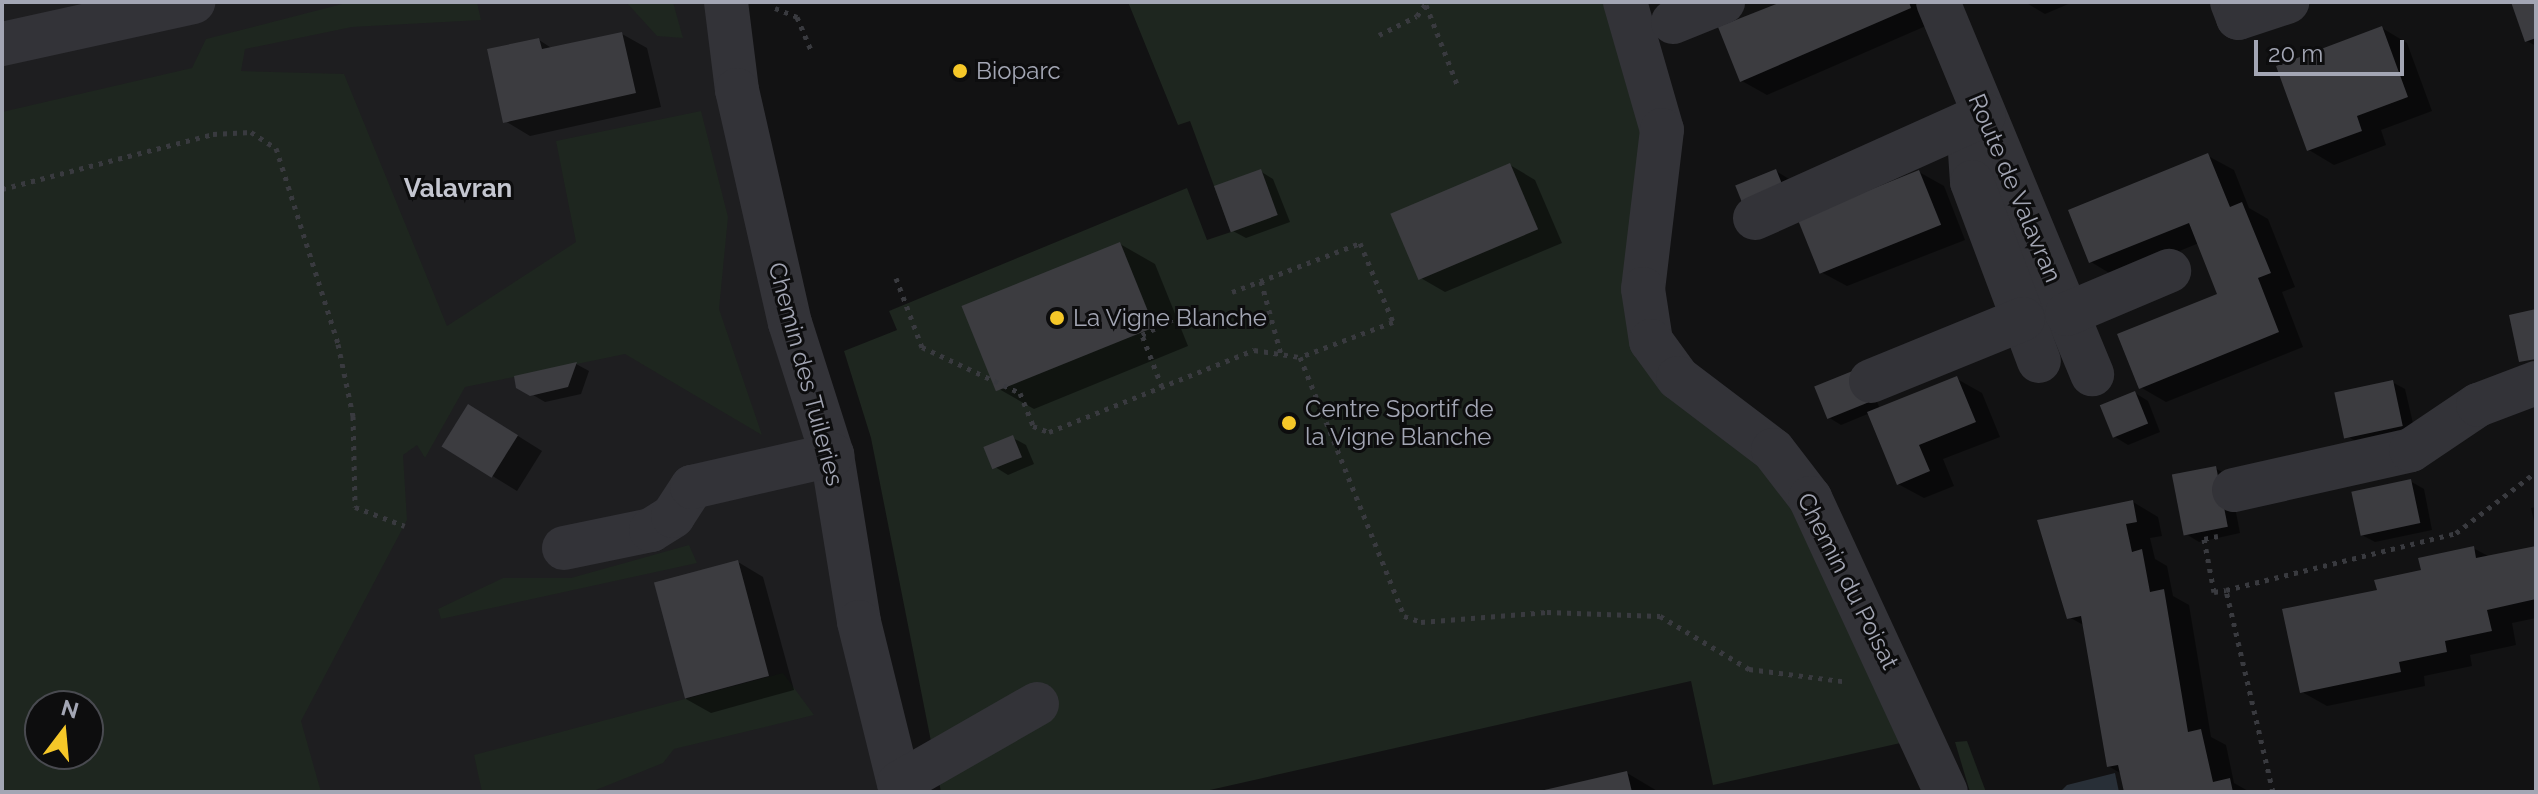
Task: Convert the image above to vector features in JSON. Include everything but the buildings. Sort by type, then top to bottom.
[{"type":"street","points":[[2,44],[193,2]]},
{"type":"street","name":"Chemin du Poisat","points":[[1625,2],[1662,130],[1643,289],[1651,341],[1678,378],[1751,430],[1790,471],[1822,519],[1946,792]]},
{"type":"street","points":[[1673,22],[1723,2]]},
{"type":"street","name":"Route de Valavran","points":[[1938,2],[1976,118],[2092,374]]},
{"type":"street","points":[[2232,2],[2238,18],[2287,2]]},
{"type":"street","name":"Chemin des Tuileries","points":[[746,4],[737,90],[790,323],[832,455],[859,622],[900,788]]},
{"type":"street","points":[[1755,218],[1976,118],[1972,182],[2039,361]]},
{"type":"street","points":[[2067,314],[2169,271]]},
{"type":"street","points":[[1871,381],[2023,319]]},
{"type":"street","points":[[2234,490],[2411,450],[2478,405],[2536,383]]},
{"type":"street","points":[[577,536],[651,530],[673,516],[692,487],[832,455]]},
{"type":"street","points":[[900,788],[1037,704]]},
{"type":"path","points":[[1379,35],[1426,3],[1457,84]]},
{"type":"path","points":[[746,4],[797,17],[812,52]]},
{"type":"path","points":[[2,189],[213,134],[251,132],[276,148],[338,344],[353,416],[352,500],[360,513],[405,526]]},
{"type":"path","points":[[896,278],[922,347],[1020,393],[1033,426],[1049,432],[1254,350],[1300,357],[1393,322],[1360,243],[1232,292]]},
{"type":"path","points":[[1261,281],[1281,354]]},
{"type":"path","points":[[1162,387],[1142,335],[1195,308]]},
{"type":"path","points":[[1300,357],[1392,597],[1414,622],[1547,612],[1648,615],[1764,674],[1854,681],[1892,668]]},
{"type":"path","points":[[2234,490],[2239,531],[2204,539],[2214,592],[2456,533],[2536,472]]},
{"type":"path","points":[[2226,590],[2273,792]]},
{"type":"shaded area","points":[[2,2],[726,2],[901,792],[2,792]]},
{"type":"shaded area","points":[[350,2],[477,2],[481,20],[352,27],[245,49],[241,71],[344,74],[447,326],[576,242],[556,141],[701,111],[728,217],[719,309],[762,435],[625,354],[465,387],[425,458],[417,445],[403,455],[407,520],[301,721],[321,792],[2,792],[2,112],[192,68],[206,39]]},
{"type":"shaded area","points":[[626,2],[673,2],[683,38],[657,36]]},
{"type":"shaded area","name":"Centre Sportif de la Vigne Blanche","points":[[1128,2],[1604,2],[1643,103],[1628,282],[1741,446],[1791,498],[1905,742],[1713,785],[1691,681],[1201,792],[941,792],[871,438],[844,351],[897,330],[889,311],[1187,188],[1207,240],[1231,232],[1190,121],[1178,125]]},
{"type":"shaded area","points":[[689,545],[697,563],[441,619],[438,609],[503,578],[571,578]]},
{"type":"shaded area","points":[[783,673],[814,715],[674,749],[663,763],[591,792],[482,792],[474,755]]},
{"type":"shaded area","points":[[1967,741],[1986,792],[1970,792],[1955,742]]},
{"type":"shaded area","points":[[2115,773],[2119,792],[2060,792],[2067,785]]},
{"type":"place","name":"Bioparc","points":[[960,71]]},
{"type":"place","name":"La Vigne Blanche","points":[[1057,318]]},
{"type":"place","name":"Centre Sportif de la Vigne Blanche","points":[[1289,423]]},
{"type":"district","name":"Valavran","points":[[458,189]]}]
